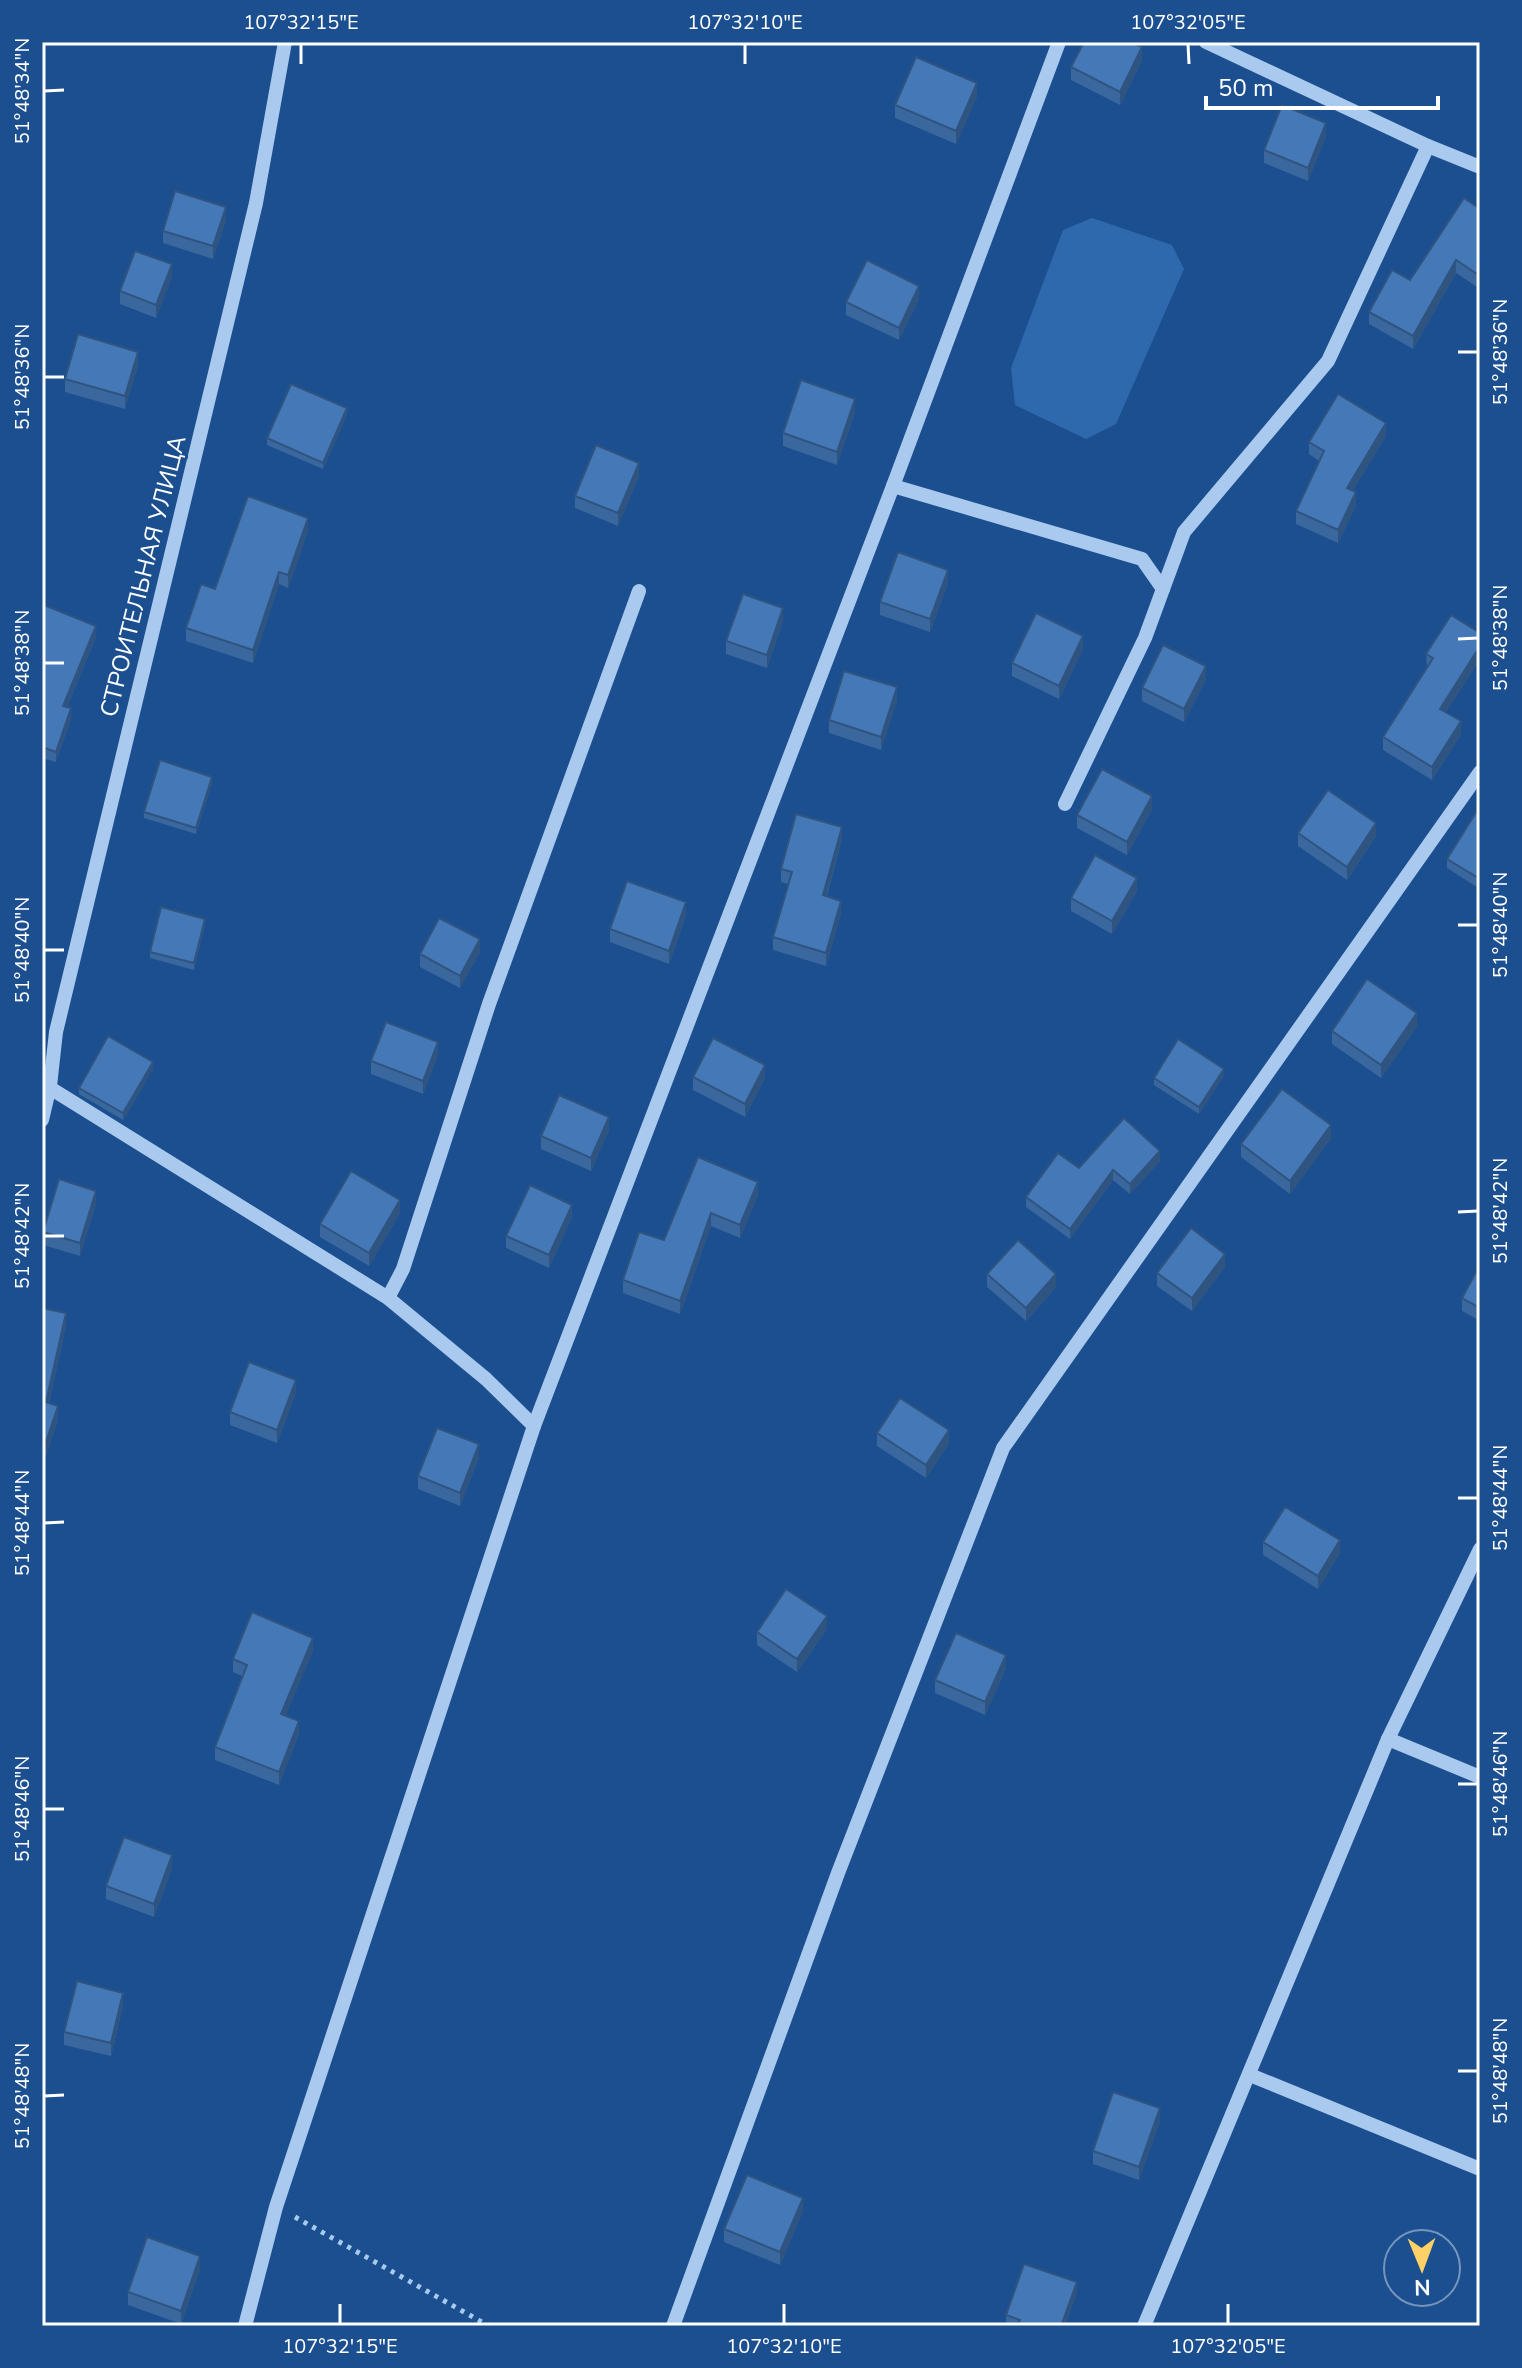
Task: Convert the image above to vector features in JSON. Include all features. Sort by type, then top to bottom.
[{"type":"street","name":"СТРОИТЕЛЬНАЯ УЛИЦА","points":[[42,1120],[56,1032],[256,203],[285,42]]},
{"type":"street","points":[[245,2326],[276,2207],[534,1426],[1059,42]]},
{"type":"street","points":[[1206,42],[1428,146],[1480,167]]},
{"type":"street","points":[[1065,804],[1145,638],[1184,532],[1328,361],[1428,146]]},
{"type":"street","points":[[893,486],[1142,559],[1163,589]]},
{"type":"street","points":[[388,1298],[403,1269],[489,1004],[639,591]]},
{"type":"street","points":[[673,2326],[838,1873],[1003,1448],[1480,772]]},
{"type":"street","points":[[46,1085],[388,1298],[486,1379],[534,1426]]},
{"type":"street","points":[[1144,2326],[1388,1739],[1480,1549]]},
{"type":"street","points":[[1388,1739],[1480,1777]]},
{"type":"street","points":[[1250,2075],[1480,2169]]},
{"type":"path","points":[[276,2207],[489,2326]]},
{"type":"shaded area","points":[[1092,218],[1172,245],[1184,269],[1116,424],[1086,439],[1015,405],[1011,368],[1063,230]]},
{"type":"building","points":[[1084,42],[1131,42],[1142,47],[1120,92],[1071,67]]},
{"type":"building","points":[[916,57],[977,83],[956,131],[895,105]]},
{"type":"building","points":[[1282,105],[1326,123],[1308,168],[1264,150]]},
{"type":"building","points":[[175,191],[226,207],[213,246],[163,231]]},
{"type":"building","points":[[1464,198],[1480,209],[1480,276],[1456,260],[1413,336],[1369,312],[1392,270],[1410,280]]},
{"type":"building","points":[[135,251],[172,264],[156,305],[120,291]]},
{"type":"building","points":[[867,260],[919,286],[899,328],[846,302]]},
{"type":"building","points":[[78,334],[138,352],[125,396],[65,379]]},
{"type":"building","points":[[801,380],[855,399],[837,452],[783,433]]},
{"type":"building","points":[[291,384],[347,408],[323,463],[267,438]]},
{"type":"building","points":[[1338,394],[1386,423],[1347,488],[1356,492],[1338,530],[1296,511],[1324,451],[1309,442]]},
{"type":"building","points":[[596,445],[639,463],[618,513],[575,496]]},
{"type":"building","points":[[248,496],[308,518],[288,575],[279,572],[253,650],[186,628],[201,584],[215,589]]},
{"type":"building","points":[[898,552],[948,570],[930,619],[880,602]]},
{"type":"building","points":[[743,594],[783,608],[767,655],[726,641]]},
{"type":"building","points":[[44,605],[96,626],[63,706],[71,708],[56,752],[45,748],[42,758],[42,610]]},
{"type":"building","points":[[1036,613],[1083,636],[1059,686],[1012,663]]},
{"type":"building","points":[[1451,615],[1480,633],[1480,646],[1440,709],[1461,721],[1432,767],[1383,737],[1433,658],[1426,654]]},
{"type":"building","points":[[1163,645],[1206,666],[1184,709],[1142,688]]},
{"type":"building","points":[[844,671],[897,687],[881,737],[829,720]]},
{"type":"building","points":[[160,760],[212,777],[196,828],[144,812]]},
{"type":"building","points":[[1102,769],[1152,796],[1127,842],[1077,815]]},
{"type":"building","points":[[1328,790],[1376,823],[1347,867],[1298,833]]},
{"type":"building","points":[[1480,806],[1480,879],[1447,859]]},
{"type":"building","points":[[796,814],[842,827],[823,895],[841,901],[826,953],[773,937],[792,872],[781,869]]},
{"type":"building","points":[[1095,855],[1137,878],[1112,921],[1071,898]]},
{"type":"building","points":[[627,881],[686,902],[669,951],[610,929]]},
{"type":"building","points":[[161,907],[205,919],[194,963],[150,952]]},
{"type":"building","points":[[439,918],[480,939],[460,976],[420,954]]},
{"type":"building","points":[[1367,979],[1417,1013],[1381,1065],[1332,1031]]},
{"type":"building","points":[[386,1022],[438,1042],[423,1081],[371,1061]]},
{"type":"building","points":[[108,1036],[153,1062],[123,1113],[79,1088]]},
{"type":"building","points":[[713,1038],[765,1065],[745,1104],[693,1077]]},
{"type":"building","points":[[1178,1039],[1224,1069],[1199,1107],[1154,1078]]},
{"type":"building","points":[[1282,1089],[1331,1125],[1290,1181],[1241,1144]]},
{"type":"building","points":[[559,1095],[609,1117],[591,1158],[541,1136]]},
{"type":"building","points":[[1124,1118],[1160,1151],[1130,1184],[1113,1170],[1070,1229],[1026,1197],[1058,1153],[1079,1168]]},
{"type":"building","points":[[698,1157],[758,1182],[740,1225],[711,1213],[680,1301],[623,1280],[639,1232],[664,1240]]},
{"type":"building","points":[[351,1171],[400,1200],[369,1253],[320,1224]]},
{"type":"building","points":[[59,1179],[96,1191],[80,1243],[43,1232]]},
{"type":"building","points":[[530,1185],[572,1205],[549,1255],[506,1236]]},
{"type":"building","points":[[1191,1228],[1225,1254],[1192,1298],[1157,1273]]},
{"type":"building","points":[[1018,1240],[1056,1274],[1026,1308],[987,1274]]},
{"type":"building","points":[[1480,1265],[1480,1308],[1462,1298]]},
{"type":"building","points":[[42,1308],[66,1313],[46,1402],[58,1406],[46,1442],[42,1444]]},
{"type":"building","points":[[249,1362],[296,1380],[277,1430],[230,1412]]},
{"type":"building","points":[[900,1398],[949,1430],[926,1465],[877,1433]]},
{"type":"building","points":[[437,1428],[479,1444],[460,1493],[418,1476]]},
{"type":"building","points":[[1285,1507],[1340,1540],[1318,1576],[1263,1542]]},
{"type":"building","points":[[786,1589],[827,1616],[797,1659],[757,1632]]},
{"type":"building","points":[[252,1612],[313,1638],[281,1714],[299,1721],[279,1772],[215,1747],[247,1665],[233,1659]]},
{"type":"building","points":[[956,1633],[1006,1655],[985,1702],[935,1680]]},
{"type":"building","points":[[124,1837],[172,1855],[154,1904],[106,1886]]},
{"type":"building","points":[[77,1981],[123,1993],[111,2043],[64,2032]]},
{"type":"building","points":[[1113,2092],[1160,2108],[1139,2167],[1093,2151]]},
{"type":"building","points":[[747,2175],[803,2198],[780,2252],[724,2229]]},
{"type":"building","points":[[147,2237],[200,2256],[181,2311],[128,2292]]},
{"type":"building","points":[[1024,2264],[1077,2282],[1061,2326],[1017,2326],[1020,2320],[1006,2315]]}]
